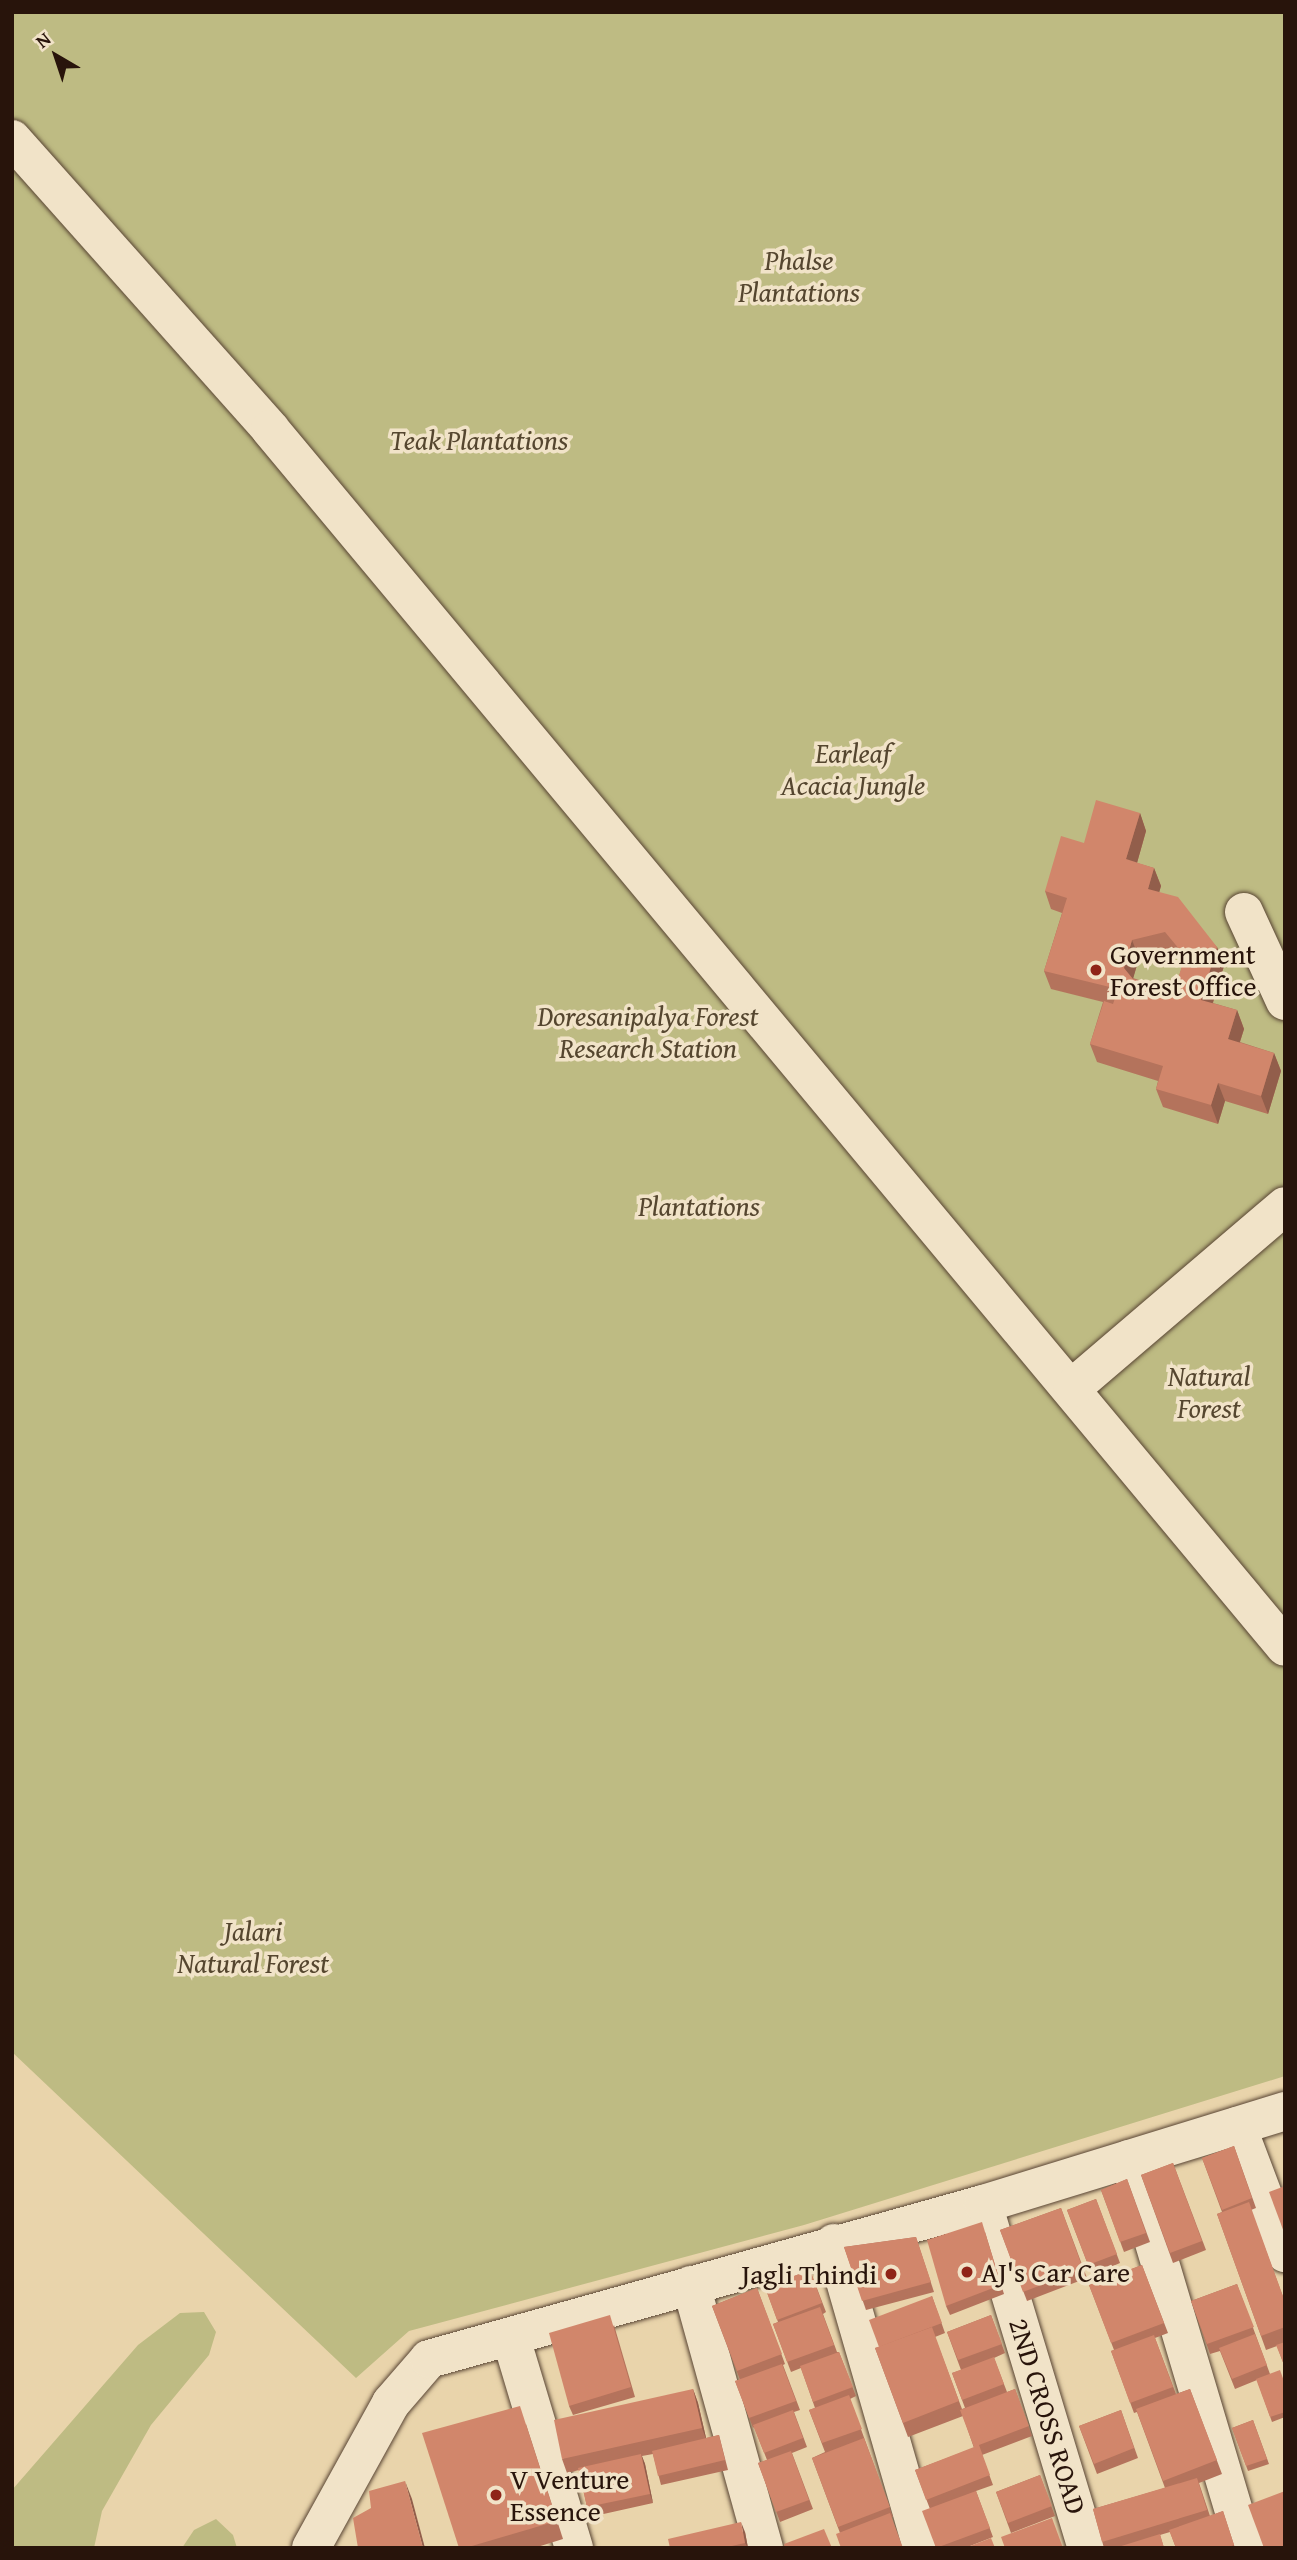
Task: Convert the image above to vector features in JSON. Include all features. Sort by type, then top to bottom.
[{"type":"street","points":[[12,139],[270,429],[1072,1388],[1285,1647]]},
{"type":"street","points":[[1244,912],[1285,1001]]},
{"type":"street","points":[[1072,1388],[1285,1206]]},
{"type":"street","points":[[312,2548],[391,2403],[414,2373],[429,2360],[834,2243],[984,2204],[1285,2112]]},
{"type":"street","points":[[1237,2126],[1285,2253]]},
{"type":"street","points":[[1129,2159],[1245,2548]]},
{"type":"street","name":"2ND CROSS ROAD","points":[[984,2204],[1087,2548]]},
{"type":"street","points":[[834,2243],[922,2548]]},
{"type":"street","points":[[691,2285],[764,2548]]},
{"type":"street","points":[[511,2338],[574,2548]]},
{"type":"green space","name":"Doresanipalya Forest Research Station","points":[[12,12],[1285,12],[1285,2076],[804,2225],[409,2331],[356,2378],[12,2052]]},
{"type":"green space","points":[[204,2312],[216,2332],[209,2355],[151,2425],[102,2511],[94,2548],[12,2548],[12,2490],[138,2345],[180,2313]]},
{"type":"green space","points":[[216,2519],[233,2535],[237,2548],[182,2548],[194,2530]]},
{"type":"building","name":"Government Forest Office","points":[[1096,800],[1140,813],[1126,859],[1154,868],[1148,889],[1178,897],[1217,947],[1201,1000],[1237,1010],[1228,1039],[1274,1053],[1261,1096],[1218,1083],[1211,1105],[1156,1089],[1163,1066],[1090,1044],[1104,1001],[1113,1004],[1118,989],[1044,971],[1067,898],[1045,891],[1061,836],[1084,843]],"holes":[[[1165,932],[1185,956],[1178,979],[1165,989],[1133,979],[1124,968],[1132,940]]]},
{"type":"building","points":[[1234,2146],[1252,2198],[1222,2210],[1202,2158]]},
{"type":"building","points":[[1173,2163],[1202,2241],[1170,2253],[1141,2175]]},
{"type":"building","points":[[1127,2179],[1146,2233],[1120,2242],[1101,2190]]},
{"type":"building","points":[[1285,2186],[1285,2235],[1269,2192]]},
{"type":"building","points":[[1096,2199],[1117,2254],[1088,2265],[1067,2210]]},
{"type":"building","points":[[1249,2202],[1285,2302],[1285,2327],[1261,2336],[1217,2214]]},
{"type":"building","points":[[1061,2208],[1083,2269],[1023,2292],[1000,2230]]},
{"type":"building","name":"AJ's Car Care","points":[[982,2222],[1001,2285],[946,2306],[927,2240]]},
{"type":"building","name":"Jagli Thindi","points":[[916,2237],[931,2282],[862,2301],[844,2247]]},
{"type":"building","points":[[1142,2265],[1164,2323],[1111,2343],[1089,2285]]},
{"type":"building","points":[[810,2270],[822,2303],[777,2320],[765,2287]]},
{"type":"building","points":[[1237,2284],[1254,2327],[1207,2344],[1191,2301]]},
{"type":"building","points":[[757,2288],[782,2354],[737,2371],[712,2306]]},
{"type":"building","points":[[932,2296],[942,2323],[879,2347],[869,2320]]},
{"type":"building","points":[[820,2307],[834,2345],[787,2362],[773,2324]]},
{"type":"building","points":[[610,2315],[631,2387],[569,2406],[549,2333]]},
{"type":"building","points":[[991,2315],[1002,2344],[958,2360],[947,2332]]},
{"type":"building","points":[[932,2327],[959,2401],[903,2423],[875,2348]]},
{"type":"building","points":[[1255,2334],[1267,2365],[1232,2379],[1219,2348]]},
{"type":"building","points":[[1154,2335],[1173,2387],[1130,2403],[1111,2351]]},
{"type":"building","points":[[1285,2342],[1285,2367],[1276,2345]]},
{"type":"building","points":[[839,2352],[853,2387],[813,2402],[800,2366]]},
{"type":"building","points":[[994,2357],[1004,2384],[962,2400],[952,2373]]},
{"type":"building","points":[[782,2364],[796,2401],[749,2418],[735,2381]]},
{"type":"building","points":[[1280,2370],[1285,2384],[1285,2412],[1270,2417],[1256,2379]]},
{"type":"building","points":[[693,2389],[702,2428],[562,2459],[554,2420]]},
{"type":"building","points":[[1015,2389],[1029,2426],[979,2445],[990,2475],[926,2500],[915,2470],[974,2447],[960,2410]]},
{"type":"building","points":[[1190,2389],[1217,2460],[1163,2481],[1136,2409]]},
{"type":"building","points":[[849,2395],[862,2429],[822,2443],[809,2410]]},
{"type":"building","name":"V Venture Essence","points":[[520,2406],[557,2521],[459,2548],[422,2433]]},
{"type":"building","points":[[793,2410],[803,2438],[764,2453],[753,2425]]},
{"type":"building","points":[[1121,2410],[1134,2448],[1094,2464],[1079,2426]]},
{"type":"building","points":[[1253,2420],[1267,2459],[1246,2466],[1232,2428]]},
{"type":"building","points":[[719,2435],[725,2460],[658,2476],[652,2451]]},
{"type":"building","points":[[864,2438],[890,2507],[838,2527],[812,2458]]},
{"type":"building","points":[[791,2451],[809,2500],[776,2512],[758,2463]]},
{"type":"building","points":[[641,2454],[650,2494],[587,2507],[578,2468]]},
{"type":"building","points":[[1040,2475],[1052,2506],[1008,2523],[996,2492]]},
{"type":"building","points":[[1197,2478],[1207,2510],[1102,2542],[1093,2509]]},
{"type":"building","points":[[405,2481],[423,2548],[358,2548],[353,2518],[371,2508],[369,2491]]},
{"type":"building","points":[[976,2491],[990,2528],[936,2548],[922,2511]]},
{"type":"building","points":[[1285,2491],[1285,2548],[1264,2548],[1248,2505]]},
{"type":"building","points":[[1223,2511],[1234,2545],[1227,2548],[1176,2548],[1169,2530]]},
{"type":"building","points":[[890,2513],[903,2548],[841,2548],[836,2534]]},
{"type":"building","points":[[1052,2518],[1063,2548],[1005,2548],[1001,2537]]},
{"type":"building","points":[[741,2522],[745,2543],[723,2548],[670,2548],[668,2539]]},
{"type":"building","points":[[824,2529],[832,2548],[785,2548],[784,2544]]},
{"type":"building","points":[[1160,2534],[1164,2548],[1115,2548]]},
{"type":"building","points":[[991,2538],[995,2548],[965,2548]]},
{"type":"place","name":"Government Forest Office","points":[[1096,970]]},
{"type":"place","name":"AJ's Car Care","points":[[967,2272]]},
{"type":"place","name":"Jagli Thindi","points":[[891,2274]]},
{"type":"place","name":"V Venture Essence","points":[[496,2495]]},
{"type":"park label","name":"Phalse Plantations","points":[[799,276]]},
{"type":"park label","name":"Teak Plantations","points":[[479,440]]},
{"type":"park label","name":"Earleaf Acacia Jungle","points":[[853,769]]},
{"type":"park label","name":"Plantations","points":[[699,1206]]},
{"type":"park label","name":"Natural Forest","points":[[1209,1392]]},
{"type":"park label","name":"Jalari Natural Forest","points":[[253,1947]]}]
